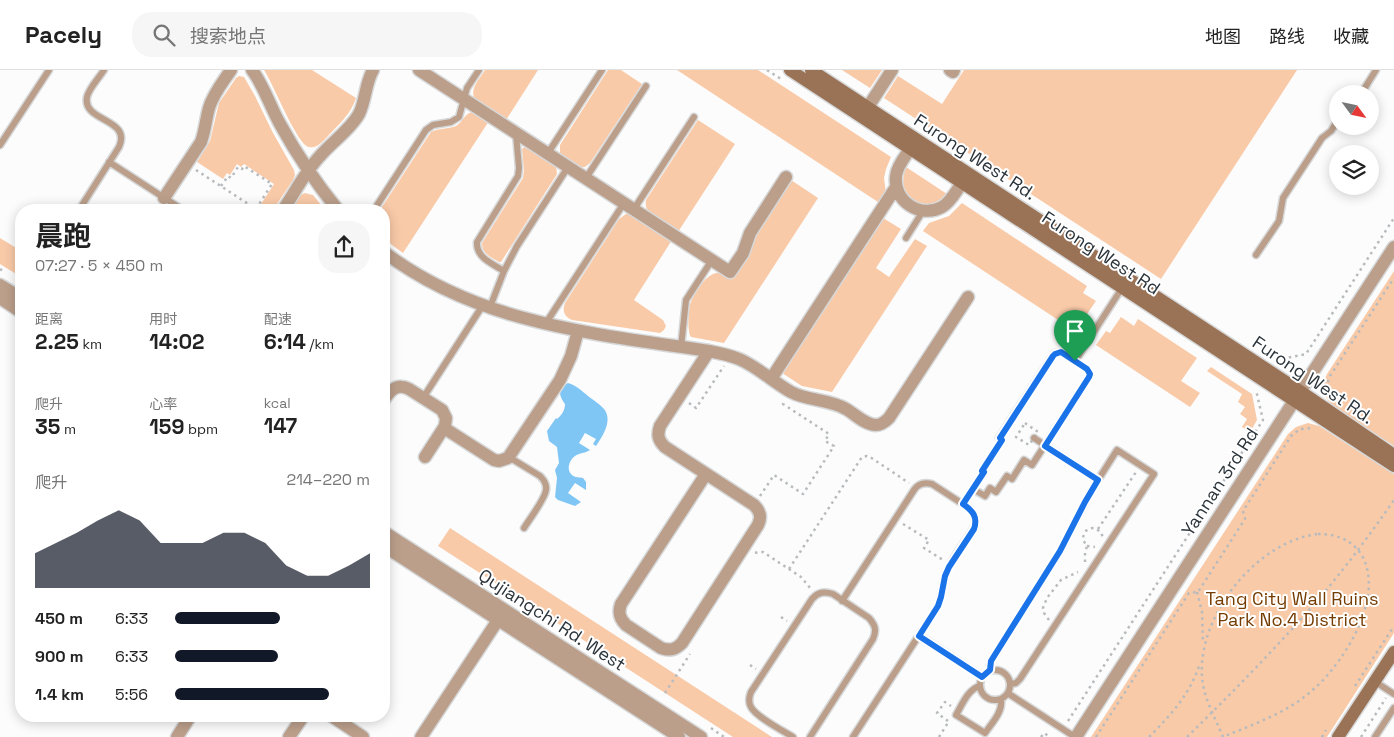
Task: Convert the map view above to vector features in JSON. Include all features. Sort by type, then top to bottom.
[{"type":"main road","name":"Furong West Rd","points":[[790,70],[1122,288],[1297,396],[1394,466]]},
{"type":"main road","name":"Furong West Rd.","points":[[811,70],[1297,396],[1394,455]]},
{"type":"main road","points":[[1338,737],[1394,652]]},
{"type":"street","points":[[164,198],[200,142],[205,132],[214,97],[231,70]]},
{"type":"street","points":[[252,70],[262,85],[287,137],[308,171],[333,204]]},
{"type":"street","points":[[287,204],[308,171],[358,114],[367,82],[373,70]]},
{"type":"street","points":[[419,70],[730,272],[743,253],[750,233],[786,177]]},
{"type":"street","points":[[868,107],[892,70]]},
{"type":"street","points":[[950,70],[953,72],[954,70]]},
{"type":"street","points":[[910,149],[900,163],[896,175],[896,187],[901,198],[910,206],[923,211],[933,211],[944,206],[962,183]]},
{"type":"street","points":[[771,379],[896,187]]},
{"type":"street","name":"Yannan 3rd Rd","points":[[1076,737],[1394,247]]},
{"type":"street","points":[[390,256],[430,281],[486,306],[545,325],[730,356],[747,364],[791,392],[846,408],[874,425],[885,423],[889,418],[968,297]]},
{"type":"street","points":[[0,284],[15,294]]},
{"type":"street","points":[[0,298],[15,308]]},
{"type":"street","points":[[444,428],[494,460],[502,460],[509,457],[560,380],[571,356],[578,331]]},
{"type":"street","points":[[706,474],[619,610],[622,621],[666,650],[672,650],[682,643],[758,526],[760,520],[758,509],[754,505],[665,447],[658,437],[660,426],[709,351]]},
{"type":"street","points":[[390,393],[398,386],[404,386],[444,412],[446,420],[444,428],[426,457]]},
{"type":"street","name":"Qujiangchi Rd. West","points":[[390,536],[701,737]]},
{"type":"street","name":"Qujiangchi Rd. West","points":[[390,550],[679,737]]},
{"type":"street","points":[[421,737],[498,620]]},
{"type":"street","points":[[177,737],[187,722]]},
{"type":"street","points":[[289,737],[299,722]]},
{"type":"street","points":[[340,722],[363,737]]},
{"type":"lane","points":[[0,145],[49,70]]},
{"type":"lane","points":[[378,204],[426,130],[433,125],[452,122],[459,117],[467,88],[479,70]]},
{"type":"lane","points":[[548,153],[602,70]]},
{"type":"lane","points":[[1367,85],[1376,70]]},
{"type":"lane","points":[[83,204],[121,144],[122,139],[121,133],[115,126],[92,111],[87,103],[88,94],[101,71]]},
{"type":"lane","points":[[586,178],[646,86]]},
{"type":"lane","points":[[545,325],[694,117]]},
{"type":"lane","points":[[504,271],[481,256],[476,245],[479,237],[518,176],[516,132]]},
{"type":"lane","points":[[1256,255],[1278,221],[1283,198],[1322,138],[1329,133]]},
{"type":"lane","points":[[110,162],[174,204]]},
{"type":"lane","points":[[423,398],[486,306],[517,246],[568,167]]},
{"type":"lane","points":[[906,238],[923,211]]},
{"type":"lane","points":[[681,347],[686,300],[712,260]]},
{"type":"lane","points":[[1075,361],[1122,288]]},
{"type":"lane","points":[[963,504],[1002,440],[1000,438],[1053,356],[1061,352],[1087,369],[1090,374],[1089,377],[1032,465],[1024,460],[1012,479],[1007,476],[996,492],[990,488],[985,496],[973,488]]},
{"type":"lane","points":[[1034,438],[1098,480]]},
{"type":"lane","points":[[990,670],[991,661],[1060,551],[1085,502],[1117,450],[1154,474],[1020,679],[1011,684]]},
{"type":"lane","points":[[509,457],[540,476],[546,486],[545,494],[524,528]]},
{"type":"lane","points":[[842,600],[916,487],[923,484],[932,484],[973,512],[976,518],[974,529],[950,565],[945,576],[938,606],[853,737]]},
{"type":"lane","points":[[793,737],[753,711],[749,704],[749,698],[751,692],[815,595],[827,592],[869,618],[873,622],[876,633],[810,737]]},
{"type":"lane","points":[[919,636],[982,677]]},
{"type":"lane","points":[[990,670],[1004,672],[1011,684],[1009,694],[1001,700],[993,701],[987,698],[980,686],[982,677],[990,670]]},
{"type":"lane","points":[[1374,681],[1392,693]]},
{"type":"lane","points":[[980,686],[972,691],[956,715],[985,733],[1000,710],[1001,700]]},
{"type":"lane","points":[[1009,694],[1076,737]]},
{"type":"lane","points":[[1375,737],[1394,708]]},
{"type":"path","points":[[186,164],[248,204]]},
{"type":"path","points":[[221,186],[228,176],[231,178],[238,167],[242,169],[244,166],[272,184],[259,204]]},
{"type":"path","points":[[1268,356],[1276,361],[1306,354],[1394,218]]},
{"type":"path","points":[[1330,399],[1328,380],[1394,278]]},
{"type":"path","points":[[679,397],[696,408],[730,356]]},
{"type":"path","points":[[1063,729],[1263,420],[1256,391]]},
{"type":"path","points":[[754,505],[774,475],[803,494],[834,446],[825,440],[829,434],[783,404],[791,392]]},
{"type":"path","points":[[1149,737],[1178,705],[1194,681],[1202,655],[1204,637],[1197,592],[1245,519],[1243,511],[1291,436]]},
{"type":"path","points":[[789,569],[862,457],[870,457],[916,487]]},
{"type":"path","points":[[1098,530],[1140,465]]},
{"type":"path","points":[[1187,737],[1258,666],[1327,589],[1394,500]]},
{"type":"path","points":[[895,519],[929,540],[924,548],[950,565]]},
{"type":"path","points":[[1091,528],[1098,530],[1102,536],[1100,545],[1095,548],[1087,546],[1083,540],[1084,532],[1091,528]]},
{"type":"path","points":[[1327,534],[1343,538],[1358,550],[1363,558],[1367,573],[1367,599],[1355,634],[1339,661],[1316,687],[1295,704],[1275,715],[1223,737],[1206,695],[1201,669],[1206,638],[1224,600],[1246,574],[1268,555],[1290,542],[1307,536],[1327,534]]},
{"type":"path","points":[[1056,623],[1044,613],[1044,603],[1060,580],[1077,573],[1083,568],[1087,546]]},
{"type":"path","points":[[754,555],[758,552],[763,552],[789,569],[801,577],[815,595]]},
{"type":"path","points":[[1096,737],[1189,593],[1197,592]]},
{"type":"path","points":[[1203,622],[1207,626],[1212,623]]},
{"type":"path","points":[[1353,690],[1394,626]]},
{"type":"path","points":[[665,693],[692,651]]},
{"type":"path","points":[[1194,681],[1198,678],[1202,682]]},
{"type":"path","points":[[1361,737],[1392,693]]},
{"type":"path","points":[[939,737],[949,721]]},
{"type":"path","points":[[1322,737],[1327,729]]},
{"type":"path","points":[[1041,737],[1044,733],[1050,737]]},
{"type":"green space","points":[[264,70],[312,70],[356,98],[354,104],[348,114],[322,142],[317,146],[309,147],[298,136]]},
{"type":"green space","points":[[485,70],[538,70],[506,120],[476,101],[474,97],[475,85]]},
{"type":"green space","points":[[608,70],[621,70],[642,84],[590,163],[585,167],[579,167],[562,156],[560,145]]},
{"type":"green space","points":[[677,70],[758,70],[891,157],[884,178],[886,193],[881,204]]},
{"type":"green space","points":[[842,70],[882,70],[870,88]]},
{"type":"green space","points":[[964,70],[1297,70],[1161,279],[884,98],[898,76],[942,104]]},
{"type":"green space","points":[[239,76],[244,77],[294,170],[293,180],[277,204],[261,204],[274,184],[244,164],[241,167],[237,164],[230,175],[227,173],[223,179],[197,162],[210,141],[219,103]]},
{"type":"green space","points":[[474,112],[489,121],[403,253],[390,243],[390,204],[384,204],[431,132],[456,126],[467,114]]},
{"type":"green space","points":[[698,120],[735,144],[678,232],[649,213],[646,200]]},
{"type":"green space","points":[[526,146],[556,166],[557,174],[501,262],[499,262],[485,253],[482,243],[523,178],[522,149]]},
{"type":"green space","points":[[906,167],[947,194],[938,201],[929,204],[913,201],[904,188],[903,178]]},
{"type":"green space","points":[[791,180],[818,198],[724,343],[691,337],[688,325],[689,310],[698,289],[713,274],[725,274],[732,279],[748,254],[754,235]]},
{"type":"green space","points":[[305,193],[313,195],[320,204],[293,204],[300,195]]},
{"type":"green space","points":[[962,203],[1087,286],[1083,293],[1096,301],[1085,317],[1090,321],[1081,335],[923,231],[929,223],[949,216]]},
{"type":"green space","points":[[626,214],[631,214],[672,240],[634,300],[663,320],[666,326],[660,333],[572,320],[564,313],[565,303],[619,219]]},
{"type":"green space","points":[[883,218],[901,229],[876,268],[889,277],[915,239],[927,246],[832,392],[802,386],[782,373]]},
{"type":"green space","points":[[0,238],[15,247],[15,273],[0,264]]},
{"type":"green space","points":[[1394,271],[1394,446],[1332,405],[1325,394],[1324,387],[1327,374]]},
{"type":"green space","points":[[1121,317],[1134,326],[1138,319],[1197,358],[1181,381],[1200,393],[1190,407],[1096,345],[1106,331],[1110,333]]},
{"type":"green space","points":[[1211,367],[1252,394],[1257,420],[1250,432],[1242,427],[1247,419],[1240,414],[1245,407],[1238,402],[1242,394],[1207,371]]},
{"type":"green space","name":"Tang City Wall Ruins Park No.4 District","points":[[1308,423],[1319,426],[1394,474],[1394,633],[1327,737],[1091,737],[1288,434],[1296,427]]},
{"type":"green space","points":[[450,528],[772,737],[733,737],[438,546]]},
{"type":"water","points":[[568,383],[579,388],[601,405],[608,418],[604,433],[596,446],[593,444],[596,439],[585,433],[579,443],[590,450],[575,456],[570,462],[570,473],[575,477],[583,478],[586,482],[586,490],[575,483],[568,493],[581,502],[575,506],[558,500],[555,497],[557,478],[555,470],[559,463],[557,447],[549,441],[547,431],[564,410],[565,404],[560,392],[562,387]]},
{"type":"route","points":[[1061,352],[1075,361],[1089,371],[1089,377],[1045,446],[1098,480],[1060,551],[991,661],[990,670],[982,677],[919,636],[938,606],[949,567],[974,529],[976,518],[973,512],[963,504],[1002,440],[1000,438],[1053,356],[1061,352]]}]
